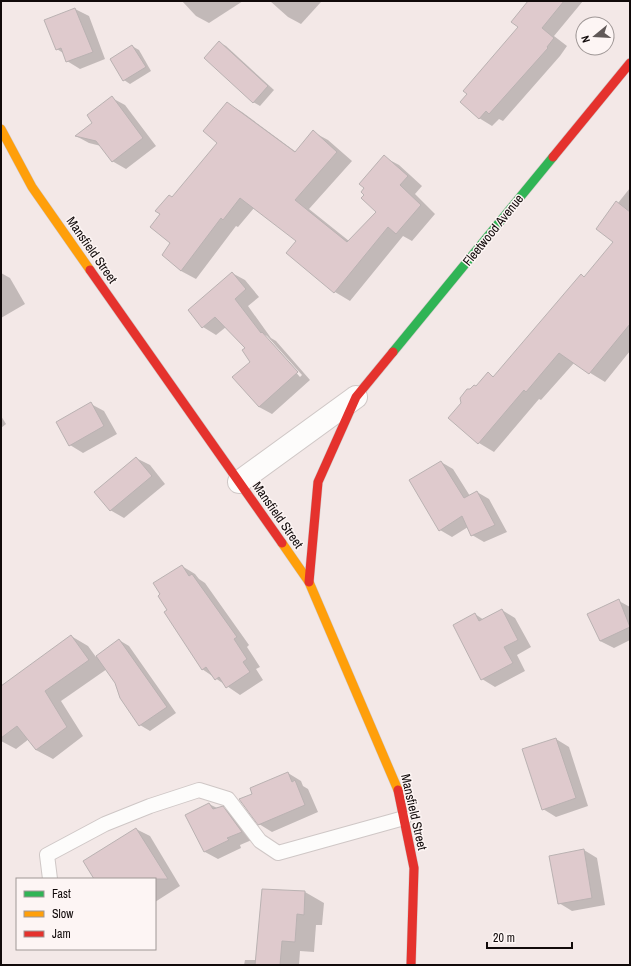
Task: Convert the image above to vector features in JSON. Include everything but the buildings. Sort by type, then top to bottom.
[{"type":"street","name":"Fleetwood Avenue","points":[[239,482],[356,397],[630,63]]},
{"type":"street","name":"Mansfield Street","points":[[1,129],[32,187],[309,582],[397,786],[414,868],[411,965]]},
{"type":"street","name":"Fleetwood Avenue","points":[[309,582],[318,482],[356,397]]},
{"type":"lane","points":[[50,878],[47,855],[105,824],[150,806],[199,790],[228,798],[260,841],[278,853],[404,818]]},
{"type":"traffic: fast","points":[[393,352],[553,157]]},
{"type":"traffic: slow","points":[[1,129],[32,187],[90,270]]},
{"type":"traffic: slow","points":[[282,543],[309,582],[398,790]]},
{"type":"traffic: jam","points":[[553,157],[630,63]]},
{"type":"traffic: jam","points":[[90,270],[282,543]]},
{"type":"traffic: jam","points":[[309,582],[318,482],[356,397],[393,352]]},
{"type":"traffic: jam","points":[[398,790],[414,868],[411,965]]}]
